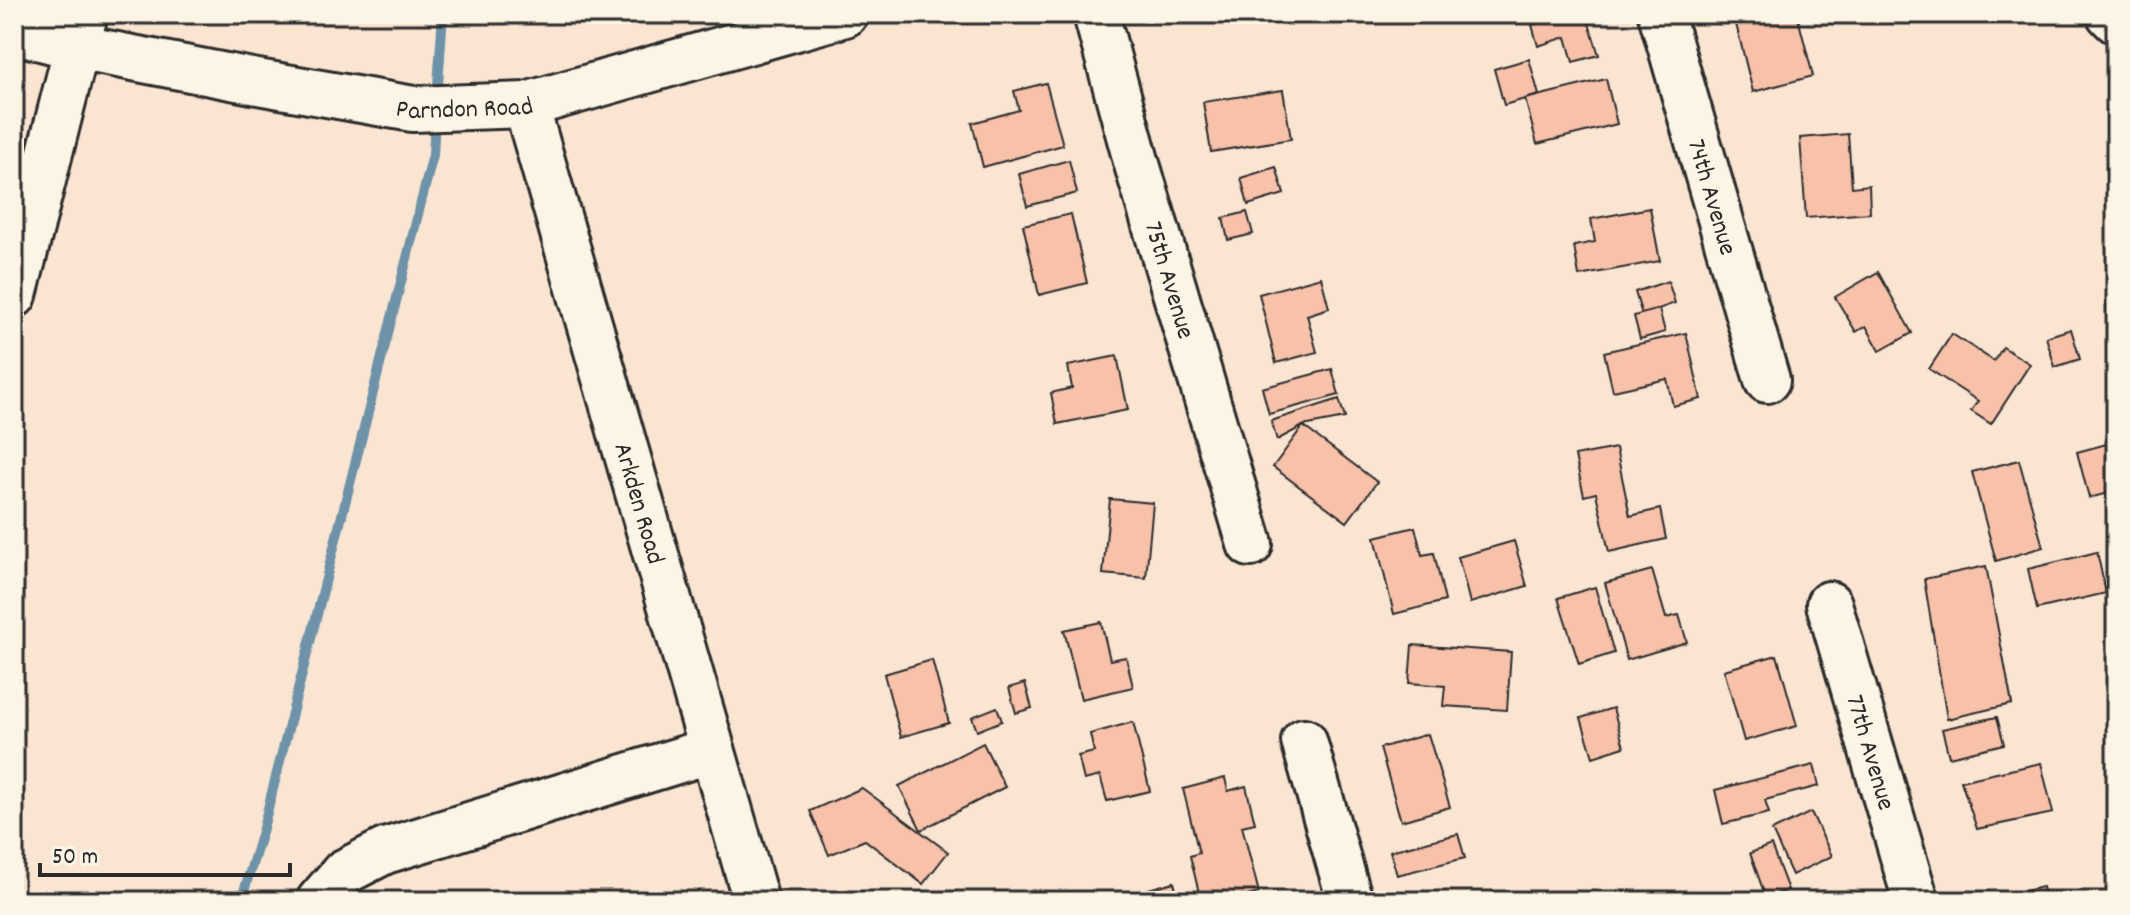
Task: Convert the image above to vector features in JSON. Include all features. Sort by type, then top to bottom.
[{"type":"street","name":"Parndon Road","points":[[14,31],[81,30],[252,81],[413,109],[526,105],[845,14]]},
{"type":"street","name":"75th Avenue","points":[[1096,14],[1136,161],[1250,544]]},
{"type":"street","name":"74th Avenue","points":[[1661,14],[1767,380]]},
{"type":"street","points":[[2109,14],[2116,21]]},
{"type":"street","points":[[14,295],[81,30]]},
{"type":"street","name":"Arkden Road","points":[[526,105],[756,901]]},
{"type":"street","name":"77th Avenue","points":[[1829,604],[1916,901]]},
{"type":"street","points":[[1304,741],[1350,901]]},
{"type":"street","points":[[319,901],[344,872],[385,851],[712,750]]},
{"type":"building","points":[[1567,14],[1586,14],[1599,55],[1573,62],[1566,37],[1538,46],[1532,25]]},
{"type":"building","points":[[1761,14],[1797,14],[1813,76],[1753,92],[1735,20]]},
{"type":"building","points":[[1529,59],[1539,95],[1504,105],[1494,69]]},
{"type":"building","points":[[1606,79],[1617,124],[1537,144],[1525,99]]},
{"type":"building","points":[[1046,83],[1063,145],[983,167],[972,123],[1019,110],[1014,91]]},
{"type":"building","points":[[1283,90],[1291,139],[1211,152],[1203,102]]},
{"type":"building","points":[[1848,134],[1852,187],[1869,185],[1870,213],[1806,218],[1800,138]]},
{"type":"building","points":[[1069,160],[1077,193],[1027,206],[1019,174]]},
{"type":"building","points":[[1276,167],[1284,194],[1248,205],[1241,178]]},
{"type":"building","points":[[1650,208],[1660,261],[1579,276],[1574,246],[1595,242],[1591,219]]},
{"type":"building","points":[[1247,212],[1253,234],[1228,240],[1223,218]]},
{"type":"building","points":[[1071,214],[1087,283],[1039,295],[1023,225]]},
{"type":"building","points":[[1878,272],[1912,333],[1880,351],[1866,326],[1856,332],[1835,297]]},
{"type":"building","points":[[1321,277],[1329,308],[1307,315],[1317,352],[1276,363],[1259,294]]},
{"type":"building","points":[[1668,281],[1675,303],[1642,315],[1635,292]]},
{"type":"building","points":[[2116,299],[2116,343],[2115,343],[2106,301]]},
{"type":"building","points":[[1659,309],[1665,332],[1640,339],[1634,316]]},
{"type":"building","points":[[2071,329],[2080,359],[2055,367],[2046,337]]},
{"type":"building","points":[[1686,333],[1701,399],[1673,406],[1667,379],[1613,391],[1604,352]]},
{"type":"building","points":[[1952,334],[1994,361],[2003,347],[2030,364],[1991,424],[1971,411],[1978,401],[1929,369]]},
{"type":"building","points":[[1117,356],[1128,410],[1057,424],[1051,393],[1072,388],[1068,366]]},
{"type":"building","points":[[1332,369],[1339,395],[1269,414],[1262,388]]},
{"type":"building","points":[[1339,399],[1345,418],[1303,426],[1277,440],[1271,421]]},
{"type":"building","points":[[1303,426],[1377,482],[1347,522],[1273,467]]},
{"type":"building","points":[[2114,442],[2116,491],[2089,498],[2077,452]]},
{"type":"building","points":[[1616,448],[1630,516],[1660,509],[1666,539],[1609,552],[1596,493],[1584,496],[1575,456]]},
{"type":"building","points":[[2019,460],[2043,547],[1996,561],[1972,472]]},
{"type":"building","points":[[1110,499],[1153,503],[1146,578],[1103,574]]},
{"type":"building","points":[[1415,527],[1422,555],[1434,553],[1445,601],[1394,614],[1375,537]]},
{"type":"building","points":[[1514,541],[1527,586],[1470,603],[1458,557]]},
{"type":"building","points":[[2097,552],[2106,593],[2037,609],[2028,569]]},
{"type":"building","points":[[1986,566],[2012,704],[1947,719],[1924,579]]},
{"type":"building","points":[[1652,570],[1666,618],[1679,615],[1687,642],[1627,660],[1605,583]]},
{"type":"building","points":[[1595,587],[1614,653],[1579,664],[1558,598]]},
{"type":"building","points":[[1101,622],[1110,660],[1126,657],[1133,687],[1081,699],[1064,630]]},
{"type":"building","points":[[1412,645],[1511,652],[1507,710],[1443,706],[1445,686],[1409,683]]},
{"type":"building","points":[[1777,655],[1797,726],[1744,741],[1724,670]]},
{"type":"building","points":[[932,660],[949,723],[901,737],[884,674]]},
{"type":"building","points":[[1025,683],[1032,708],[1016,713],[1009,688]]},
{"type":"building","points":[[997,707],[1002,721],[977,731],[972,717]]},
{"type":"building","points":[[1613,708],[1624,747],[1593,757],[1581,718]]},
{"type":"building","points":[[1997,717],[2004,744],[1949,757],[1942,729]]},
{"type":"building","points":[[1133,722],[1150,791],[1107,801],[1100,776],[1084,780],[1078,756],[1094,752],[1090,734]]},
{"type":"building","points":[[1428,734],[1450,807],[1401,821],[1380,748]]},
{"type":"building","points":[[983,743],[1005,787],[921,830],[899,786]]},
{"type":"building","points":[[2041,763],[2053,813],[1977,829],[1961,781]]},
{"type":"building","points":[[1814,765],[1819,786],[1765,800],[1769,813],[1723,824],[1715,790]]},
{"type":"building","points":[[1225,778],[1228,791],[1246,786],[1255,823],[1242,826],[1259,893],[1228,901],[1201,901],[1190,856],[1199,853],[1183,789]]},
{"type":"building","points":[[862,788],[948,852],[923,884],[865,840],[829,855],[810,811]]},
{"type":"building","points":[[1811,812],[1832,856],[1792,875],[1772,831]]},
{"type":"building","points":[[1458,834],[1465,858],[1397,875],[1390,851]]},
{"type":"building","points":[[1771,845],[1788,890],[1766,898],[1750,853]]},
{"type":"building","points":[[1174,882],[1179,901],[1143,901],[1141,891]]},
{"type":"building","points":[[2042,887],[2045,901],[1983,901]]},
{"type":"waterway","points":[[437,99],[443,14]]},
{"type":"waterway","points":[[241,901],[262,832],[433,155],[435,119]]}]
